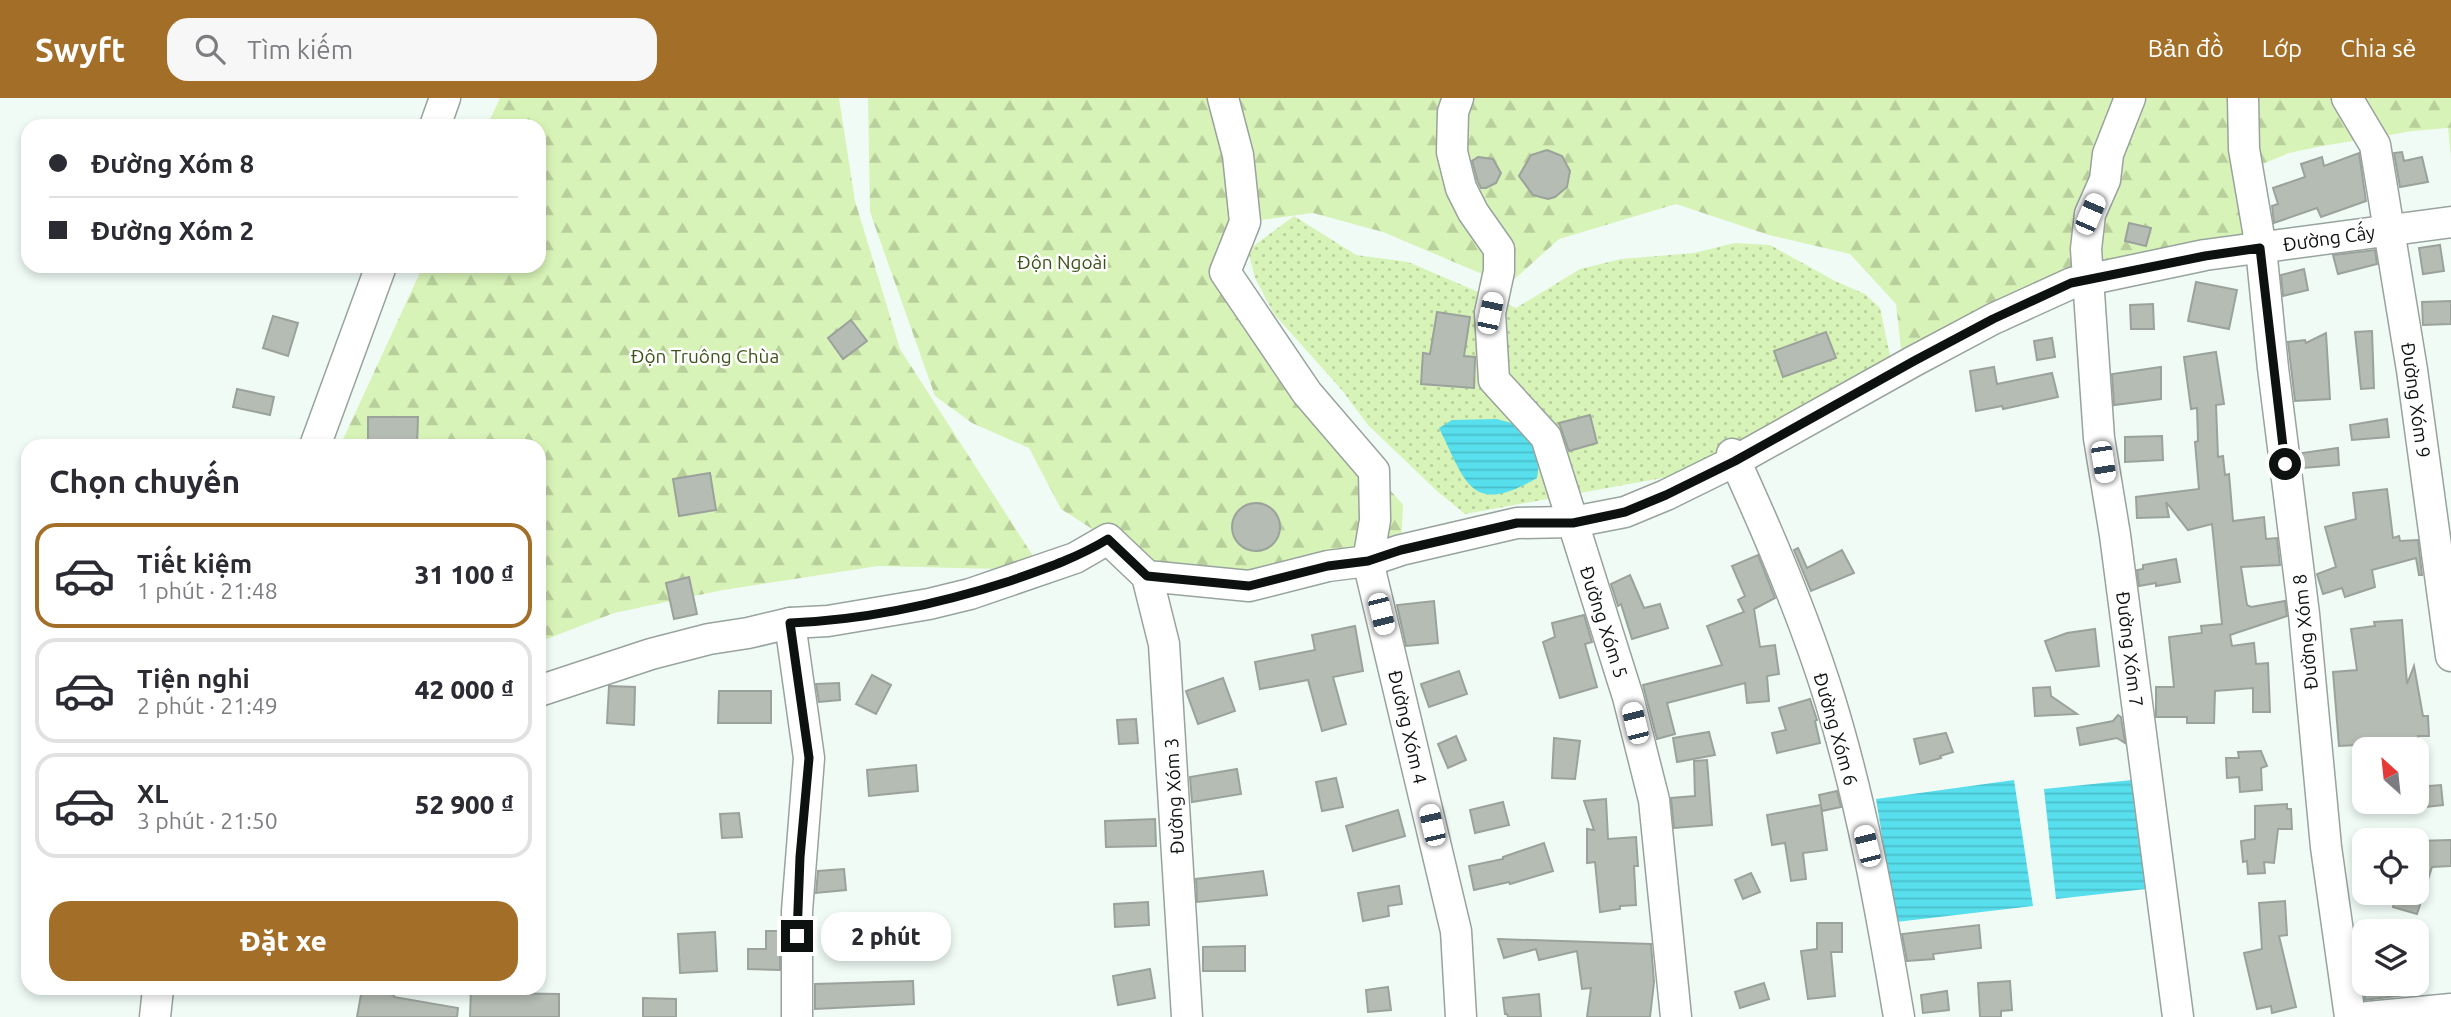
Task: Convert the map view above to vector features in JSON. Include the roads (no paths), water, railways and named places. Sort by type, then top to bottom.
[{"type":"street","points":[[438,119],[445,98]]},
{"type":"street","points":[[1223,98],[1238,155],[1245,222],[1225,272],[1307,393],[1374,471],[1375,520],[1368,561]]},
{"type":"street","name":"Đường Xóm 5","points":[[1458,98],[1453,112],[1452,152],[1461,188],[1473,212],[1499,249],[1499,271],[1490,313],[1494,380],[1546,437],[1628,697],[1654,800],[1676,1017]]},
{"type":"street","name":"Đường Xóm 7","points":[[2130,98],[2108,154],[2105,180],[2090,214],[2086,249],[2099,438],[2115,535],[2178,1017]]},
{"type":"street","name":"Đường Xóm 8","points":[[2244,98],[2244,149],[2260,248],[2304,614],[2326,847],[2350,1017]]},
{"type":"street","name":"Đường Xóm 9","points":[[2347,98],[2375,145],[2412,370],[2451,656]]},
{"type":"street","name":"Đường Cấy","points":[[1147,576],[1249,586],[1328,566],[1368,561],[1401,550],[1517,523],[1573,523],[1625,512],[1666,495],[1993,319],[2071,283],[2205,256],[2451,222]]},
{"type":"street","points":[[318,439],[377,273]]},
{"type":"street","name":"Đường Xóm 6","points":[[1734,457],[1793,593],[1830,702],[1878,894],[1899,1017]]},
{"type":"street","points":[[546,689],[651,654],[709,639],[790,623],[828,621],[929,604],[970,594],[1075,558],[1108,539],[1147,576]]},
{"type":"street","name":"Đường Xóm 4","points":[[1368,561],[1456,931],[1461,1017]]},
{"type":"street","name":"Đường Xóm 3","points":[[1147,576],[1164,644],[1187,1017]]},
{"type":"street","points":[[790,623],[809,758],[797,911],[797,1017]]},
{"type":"street","points":[[155,1017],[157,995]]},
{"type":"street","points":[[2368,1017],[2451,1009]]},
{"type":"water","points":[[1497,419],[1522,426],[1540,454],[1537,478],[1515,489],[1484,494],[1473,488],[1464,478],[1439,428],[1452,420]]},
{"type":"water","points":[[2014,780],[2033,906],[1896,922],[1876,799]]},
{"type":"water","points":[[2132,780],[2146,889],[2056,899],[2044,789]]},
{"type":"park label","name":"Độn Ngoài","points":[[1062,262]]},
{"type":"park label","name":"Độn Truông Chùa","points":[[705,356]]}]
